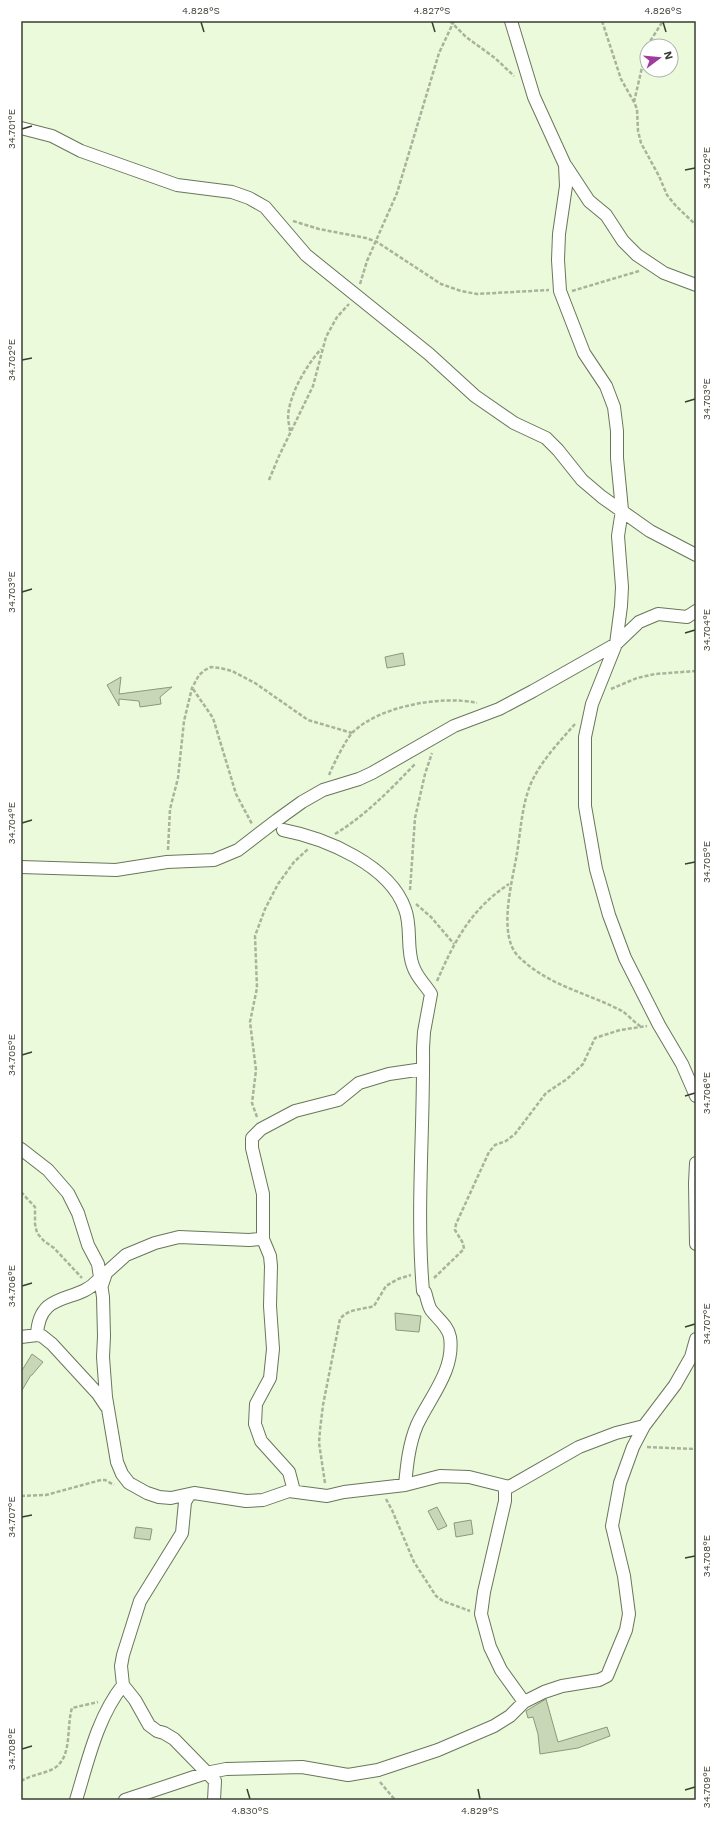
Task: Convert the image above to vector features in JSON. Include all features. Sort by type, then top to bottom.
[{"type":"street","points":[[511,21],[534,97],[565,165],[589,201],[606,215],[628,247],[664,273],[696,285]]},
{"type":"street","points":[[21,128],[52,136],[82,151],[177,185],[232,192],[249,198],[264,207],[306,255],[331,277],[429,354],[475,396],[514,423],[546,438],[558,450],[582,480],[602,497],[650,531],[696,555]]},
{"type":"street","points":[[565,165],[566,186],[559,234],[558,260],[560,291],[584,353],[606,386],[614,407],[622,510],[618,536],[622,588],[616,644],[594,701],[585,737],[585,806],[596,869],[609,914],[625,958],[659,1025],[682,1064],[696,1096]]},
{"type":"street","points":[[21,867],[116,870],[167,862],[214,860],[238,850],[302,802],[323,790],[359,779],[372,773],[454,726],[520,698],[616,644],[640,622],[658,614],[693,616]]},
{"type":"street","points":[[283,830],[324,840],[370,866],[386,880],[397,894],[405,908],[408,947],[412,964],[416,976],[431,994],[424,1032],[420,1220],[421,1271],[423,1291],[425,1292],[430,1308],[447,1329],[450,1340],[445,1373],[420,1419],[413,1436],[409,1452],[405,1485]]},
{"type":"street","points":[[294,1491],[289,1472],[261,1441],[255,1424],[256,1404],[270,1378],[273,1357],[270,1306],[271,1266],[270,1256],[263,1240],[263,1194],[252,1148],[252,1138],[261,1129],[295,1111],[338,1100],[359,1082],[389,1074],[423,1069]]},
{"type":"street","points":[[21,1148],[48,1170],[68,1193],[78,1213],[88,1245],[98,1264],[96,1287],[104,1336],[103,1357],[108,1409],[117,1462],[125,1479],[138,1489],[159,1497],[171,1498],[194,1493],[246,1501],[263,1500],[289,1491],[327,1496],[379,1487],[405,1485],[427,1478],[453,1476],[469,1477],[505,1488],[521,1482],[579,1447],[616,1433],[644,1426]]},
{"type":"street","points":[[696,1163],[694,1183],[696,1244]]},
{"type":"street","points":[[37,1335],[38,1320],[53,1302],[96,1287],[106,1273],[126,1255],[143,1247],[179,1237],[263,1240]]},
{"type":"street","points":[[21,1337],[37,1335],[42,1336],[52,1344],[98,1394],[108,1409]]},
{"type":"street","points":[[125,1800],[206,1773],[226,1769],[302,1767],[340,1775],[365,1773],[438,1750],[488,1729],[510,1716],[524,1702],[562,1686],[604,1678],[609,1673],[618,1652],[626,1630],[629,1614],[624,1576],[612,1526],[620,1483],[634,1446],[644,1426],[675,1385],[691,1357],[696,1338]]},
{"type":"street","points":[[505,1488],[503,1508],[482,1602],[482,1617],[484,1630],[492,1653],[501,1670],[524,1702]]},
{"type":"street","points":[[194,1493],[189,1495],[186,1502],[182,1533],[140,1601],[121,1666],[123,1685],[135,1700],[149,1725],[157,1731],[174,1739],[191,1754],[214,1781],[214,1800]]},
{"type":"street","points":[[76,1800],[96,1736],[112,1699],[123,1685]]},
{"type":"path","points":[[450,21],[453,22],[466,37],[495,58],[519,81]]},
{"type":"path","points":[[602,21],[621,79],[637,109],[638,130],[641,143],[659,176],[662,186],[676,206],[696,225]]},
{"type":"path","points":[[652,38],[663,21]]},
{"type":"path","points":[[269,480],[290,432],[313,386],[326,337],[337,317],[357,296],[367,261],[377,242],[397,193],[439,53],[453,22]]},
{"type":"path","points":[[634,102],[640,78]]},
{"type":"path","points":[[276,220],[294,221],[319,229],[366,238],[377,242],[441,284],[477,294],[536,290],[574,291],[623,274],[656,268]]},
{"type":"path","points":[[290,432],[289,408],[296,390],[310,363],[322,349]]},
{"type":"path","points":[[167,862],[170,809],[178,778],[184,721],[192,688],[199,675],[205,670],[220,668],[256,683],[308,720],[352,733]]},
{"type":"path","points":[[640,1026],[623,1012],[552,982],[517,954],[511,943],[509,929],[508,909],[510,884],[517,855],[525,801],[532,780],[551,752],[594,701],[618,686],[637,678],[655,674],[696,671]]},
{"type":"path","points":[[192,688],[213,718],[236,794],[243,810],[258,834]]},
{"type":"path","points":[[323,790],[332,767],[352,733],[366,723],[384,714],[437,701],[465,700],[479,704]]},
{"type":"path","points":[[409,893],[415,818],[425,774],[432,752]]},
{"type":"path","points":[[261,1129],[252,1103],[256,1070],[250,1022],[257,988],[255,936],[265,909],[278,884],[294,862],[309,847],[354,822],[387,793],[416,761]]},
{"type":"path","points":[[431,994],[454,944],[469,919],[496,893],[510,884]]},
{"type":"path","points":[[414,902],[432,917],[454,944]]},
{"type":"path","points":[[423,1291],[429,1282],[464,1249],[463,1243],[455,1230],[456,1224],[489,1152],[495,1145],[506,1141],[515,1134],[546,1093],[580,1068],[595,1038],[620,1030],[640,1026],[659,1025]]},
{"type":"path","points":[[21,1192],[35,1207],[35,1224],[37,1233],[96,1287]]},
{"type":"path","points":[[327,1496],[319,1444],[320,1430],[323,1405],[340,1319],[353,1310],[374,1306],[386,1286],[398,1279],[421,1271]]},
{"type":"path","points":[[634,1446],[696,1449]]},
{"type":"path","points":[[21,1496],[46,1495],[101,1480],[105,1480],[116,1487]]},
{"type":"path","points":[[379,1487],[392,1510],[414,1562],[436,1596],[443,1601],[470,1610],[482,1617]]},
{"type":"path","points":[[21,1781],[54,1768],[62,1761],[66,1750],[72,1708],[112,1699]]},
{"type":"path","points":[[365,1773],[374,1777],[395,1800]]},
{"type":"building","points":[[403,653],[405,665],[387,668],[385,657]]},
{"type":"building","points":[[121,677],[119,694],[172,687],[160,697],[161,704],[140,707],[139,701],[119,699],[119,706],[107,685]]},
{"type":"building","points":[[395,1313],[421,1316],[419,1332],[396,1330]]},
{"type":"building","points":[[32,1354],[43,1362],[31,1375],[21,1392],[21,1372]]},
{"type":"building","points":[[437,1507],[447,1526],[438,1530],[428,1511]]},
{"type":"building","points":[[471,1520],[473,1534],[456,1537],[454,1523]]},
{"type":"building","points":[[136,1527],[152,1529],[150,1540],[134,1538]]},
{"type":"building","points":[[546,1699],[558,1742],[607,1727],[610,1736],[578,1748],[540,1754],[538,1734],[533,1717],[528,1718],[526,1711]]}]
